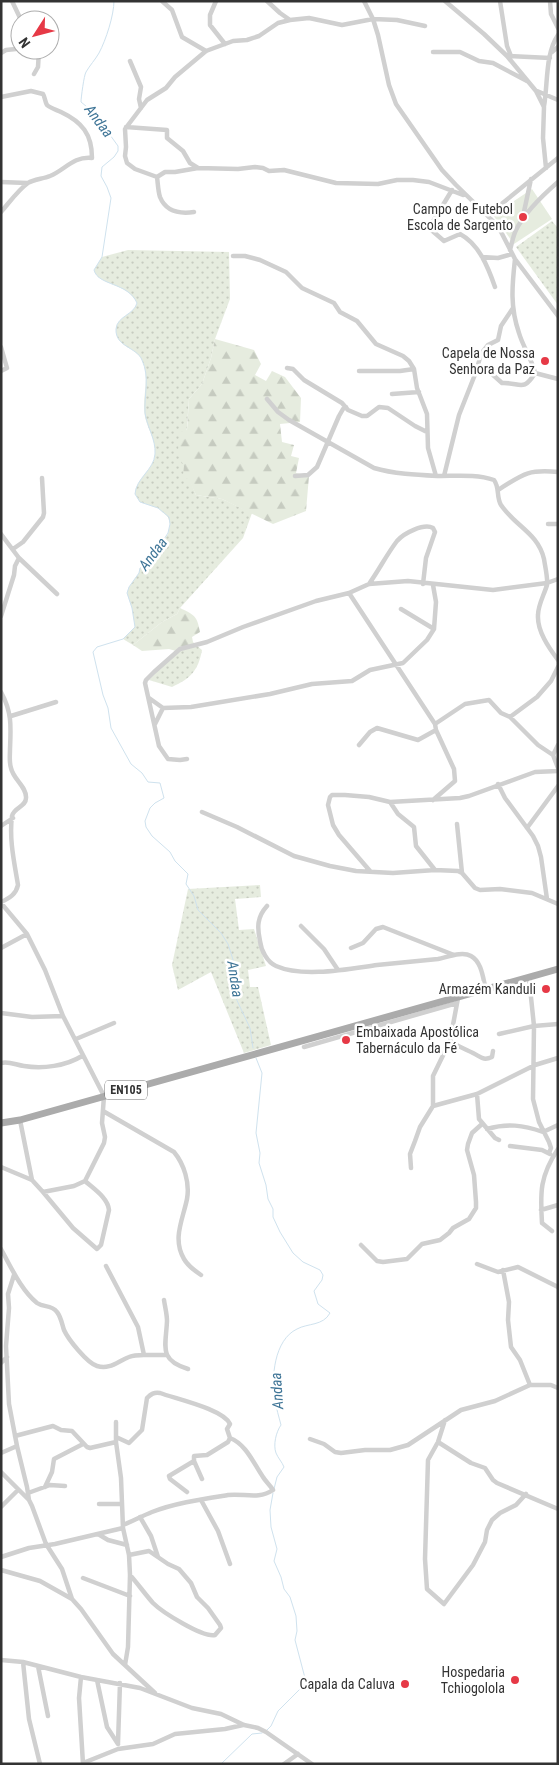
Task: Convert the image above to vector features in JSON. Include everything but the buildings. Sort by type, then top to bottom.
[{"type":"main road","name":"EN105","points":[[1,1123],[20,1120],[254,1054],[420,1013],[486,990],[558,969]]},
{"type":"street","points":[[162,1],[172,10],[182,37],[206,51]]},
{"type":"street","points":[[216,1],[210,15],[210,25],[225,44]]},
{"type":"street","points":[[266,1],[290,20]]},
{"type":"street","points":[[364,1],[373,19],[383,53],[389,85],[396,104],[442,170],[498,226],[515,259],[558,316]]},
{"type":"street","points":[[444,1],[509,56],[536,91],[544,107]]},
{"type":"street","points":[[500,1],[509,56]]},
{"type":"street","points":[[558,2],[551,1],[552,14],[558,28]]},
{"type":"street","points":[[157,177],[135,169],[127,163],[124,132],[152,96],[166,88],[175,77],[206,51],[233,41],[248,40],[259,36],[278,23],[290,20],[317,18],[342,25],[373,19],[397,20],[424,26]]},
{"type":"street","points":[[546,168],[544,107],[550,58],[558,35]]},
{"type":"street","points":[[552,52],[558,47]]},
{"type":"street","points":[[432,52],[460,52],[479,61],[493,63],[530,83]]},
{"type":"street","points":[[509,56],[550,58]]},
{"type":"street","points":[[34,74],[38,67],[38,60]]},
{"type":"street","points":[[130,61],[141,87],[139,99],[141,108]]},
{"type":"street","points":[[1,97],[31,91],[43,94],[46,103],[74,119],[90,139],[92,158],[84,157],[63,167],[52,176],[28,183],[6,184],[1,182]]},
{"type":"street","points":[[536,91],[558,100]]},
{"type":"street","points":[[126,127],[167,130],[167,138],[182,151],[190,163],[198,168]]},
{"type":"street","points":[[486,214],[499,206],[558,158]]},
{"type":"street","points":[[157,177],[165,172],[198,168],[263,168],[270,171],[284,170],[304,174],[323,181],[336,183],[378,184],[397,180],[428,182],[466,196]]},
{"type":"street","points":[[157,177],[160,196],[164,205],[176,212],[194,212]]},
{"type":"street","points":[[522,222],[531,179]]},
{"type":"street","points":[[511,252],[516,231],[522,222],[558,182]]},
{"type":"street","points":[[1,212],[28,183]]},
{"type":"street","points":[[452,190],[429,228],[444,241],[457,235],[462,235],[482,257],[495,286]]},
{"type":"street","points":[[482,257],[498,258],[511,252]]},
{"type":"street","points":[[233,256],[245,256],[260,260],[286,272],[302,288],[334,302],[340,312],[356,321],[376,344],[409,361],[414,369],[419,392],[427,414],[428,448],[436,476]]},
{"type":"street","points":[[515,259],[511,290],[513,308],[519,334],[535,373]]},
{"type":"street","points":[[444,476],[459,415],[481,354],[486,347],[498,340],[500,326],[513,308]]},
{"type":"street","points":[[1,347],[7,368],[1,371]]},
{"type":"street","points":[[478,366],[492,374],[498,382],[502,383],[526,385],[535,373]]},
{"type":"street","points":[[287,368],[295,371],[304,380],[342,402],[346,408],[364,416],[379,407],[388,408],[414,426],[427,432]]},
{"type":"street","points":[[359,371],[414,369]]},
{"type":"street","points":[[535,373],[558,379]]},
{"type":"street","points":[[392,394],[419,392]]},
{"type":"street","points":[[267,399],[278,412],[327,443],[374,468],[384,471],[436,476],[490,478],[496,483],[502,506],[515,521],[536,539],[540,546],[547,583],[538,611],[538,619],[542,634],[558,660]]},
{"type":"street","points":[[295,476],[304,476],[313,472],[317,467],[341,412],[346,408]]},
{"type":"street","points":[[498,490],[530,471],[558,472]]},
{"type":"street","points":[[13,549],[23,542],[43,517],[42,478]]},
{"type":"street","points":[[548,524],[558,524]]},
{"type":"street","points":[[369,584],[399,538],[424,526],[428,526],[433,528],[435,532],[426,558],[423,584]]},
{"type":"street","points":[[1,534],[19,558],[57,594]]},
{"type":"street","points":[[1,616],[19,558]]},
{"type":"street","points":[[187,759],[172,760],[165,756],[159,746],[146,680],[176,651],[207,642],[243,627],[316,601],[348,593],[369,584],[408,582],[493,590],[558,580]]},
{"type":"street","points":[[149,698],[163,708],[191,707],[250,698],[312,684],[352,681],[370,670],[405,662],[427,640],[434,629],[436,602],[433,585]]},
{"type":"street","points":[[348,593],[435,724],[456,776],[455,781],[433,800]]},
{"type":"street","points":[[401,609],[434,629]]},
{"type":"street","points":[[510,718],[537,697],[556,676],[558,667]]},
{"type":"street","points":[[1,692],[8,705],[10,716],[11,770],[26,794],[24,804],[13,813],[11,844],[18,885],[17,890],[8,899],[1,902],[28,934],[45,970],[63,1016],[104,1096],[102,1111],[104,1143],[86,1181],[74,1186],[43,1192]]},
{"type":"street","points":[[370,871],[339,835],[333,825],[328,801],[332,795],[345,794],[390,802],[469,796],[534,772],[558,769],[553,755],[510,718],[501,713],[487,699],[465,704],[435,724]]},
{"type":"street","points":[[10,716],[56,702]]},
{"type":"street","points":[[1,707],[8,705]]},
{"type":"street","points":[[155,724],[163,708]]},
{"type":"street","points":[[359,745],[370,732],[377,728],[418,740],[436,730]]},
{"type":"street","points":[[553,755],[558,745]]},
{"type":"street","points":[[498,784],[538,846],[547,899]]},
{"type":"street","points":[[527,828],[558,786]]},
{"type":"street","points":[[390,802],[398,814],[414,827],[416,846],[435,870]]},
{"type":"street","points":[[202,812],[237,827],[294,856],[330,866],[350,870],[393,873],[446,870],[462,873]]},
{"type":"street","points":[[1,826],[13,818]]},
{"type":"street","points":[[457,824],[462,873],[475,888],[480,890],[500,889],[532,893],[558,904]]},
{"type":"street","points":[[267,906],[260,913],[258,934],[260,946],[273,965],[305,972],[338,970],[454,955],[471,956],[481,968],[486,990]]},
{"type":"street","points":[[301,926],[324,949],[338,970]]},
{"type":"street","points":[[351,948],[363,943],[376,929],[383,927],[454,955]]},
{"type":"street","points":[[1,948],[28,934]]},
{"type":"street","points":[[529,978],[534,1026],[534,1099],[543,1132],[550,1142],[551,1148],[540,1192],[542,1223],[552,1231]]},
{"type":"street","points":[[410,1168],[410,1154],[420,1127],[433,1106],[433,1076],[450,1041],[458,1001]]},
{"type":"street","points":[[1,1014],[32,1017],[63,1016]]},
{"type":"street","points":[[304,1046],[400,1017]]},
{"type":"street","points":[[76,1039],[114,1023]]},
{"type":"street","points":[[499,1034],[534,1026],[558,1024]]},
{"type":"street","points":[[450,1041],[472,1052],[479,1058],[486,1059],[492,1057],[493,1051]]},
{"type":"street","points":[[1,1062],[48,1067],[73,1062],[82,1056]]},
{"type":"street","points":[[433,1106],[477,1094],[534,1065],[558,1058]]},
{"type":"street","points":[[477,1094],[478,1117],[486,1129],[499,1140]]},
{"type":"street","points":[[102,1111],[174,1152],[182,1162],[186,1174],[188,1198],[178,1229],[180,1248],[184,1259],[201,1275]]},
{"type":"street","points":[[20,1120],[32,1180]]},
{"type":"street","points":[[361,1245],[377,1261],[406,1259],[422,1244],[440,1240],[449,1234],[453,1228],[469,1219],[476,1208],[476,1202],[474,1175],[467,1150],[472,1133],[482,1124]]},
{"type":"street","points":[[486,1129],[501,1125],[515,1125],[543,1132],[558,1125]]},
{"type":"street","points":[[510,1146],[542,1150],[551,1154]]},
{"type":"street","points":[[551,1154],[558,1149]]},
{"type":"street","points":[[1,1167],[32,1180],[73,1228],[97,1249],[101,1244],[108,1206],[98,1192],[86,1181]]},
{"type":"street","points":[[541,1210],[558,1205]]},
{"type":"street","points":[[1,1249],[14,1275],[38,1304],[51,1306],[56,1310],[67,1334],[92,1364],[105,1367],[112,1366],[130,1356],[167,1355]]},
{"type":"street","points":[[477,1264],[494,1272],[513,1267],[523,1269],[558,1288]]},
{"type":"street","points":[[106,1266],[138,1327],[144,1355]]},
{"type":"street","points":[[503,1270],[510,1302],[508,1320],[511,1347],[520,1360],[530,1385]]},
{"type":"street","points":[[14,1275],[8,1294],[7,1357],[9,1404],[29,1500],[46,1544],[62,1569],[72,1598]]},
{"type":"street","points":[[164,1300],[167,1320],[164,1345],[167,1355],[176,1365],[188,1369]]},
{"type":"street","points":[[1,1363],[7,1357]]},
{"type":"street","points":[[310,1440],[324,1444],[338,1453],[390,1450],[405,1447],[461,1410],[495,1401],[530,1385],[551,1385],[558,1388]]},
{"type":"street","points":[[1,1557],[46,1544],[55,1544],[98,1534],[123,1526],[140,1517],[168,1507],[229,1495],[252,1496],[273,1490],[248,1453],[236,1441],[230,1438],[227,1429],[230,1422],[218,1414],[156,1392],[148,1398],[140,1432],[129,1443],[116,1440],[90,1448],[83,1444],[72,1431],[60,1430],[53,1426],[15,1436]]},
{"type":"street","points":[[445,1420],[438,1442],[428,1460],[426,1584],[430,1594],[444,1604],[473,1565],[485,1542],[487,1530],[492,1520],[500,1513],[516,1505],[526,1494]]},
{"type":"street","points":[[116,1422],[123,1526],[129,1555],[130,1575],[128,1647],[125,1665]]},
{"type":"street","points":[[202,1479],[194,1461],[194,1456],[207,1455],[228,1442],[230,1438]]},
{"type":"street","points":[[438,1442],[471,1463],[485,1468],[497,1483],[558,1508]]},
{"type":"street","points":[[44,1487],[52,1472],[54,1459],[83,1444]]},
{"type":"street","points":[[1,1453],[17,1446]]},
{"type":"street","points":[[187,1492],[169,1476],[194,1461]]},
{"type":"street","points":[[1,1472],[29,1500]]},
{"type":"street","points":[[28,1493],[57,1484],[64,1486]]},
{"type":"street","points":[[1,1507],[18,1490]]},
{"type":"street","points":[[202,1500],[218,1532],[230,1564]]},
{"type":"street","points":[[99,1504],[122,1504]]},
{"type":"street","points":[[140,1517],[151,1536],[158,1557]]},
{"type":"street","points":[[98,1534],[108,1540],[127,1545]]},
{"type":"street","points":[[129,1555],[149,1551],[168,1564],[179,1568],[187,1576],[197,1597],[208,1608],[220,1625],[220,1628],[212,1636],[192,1628],[162,1610],[130,1575]]},
{"type":"street","points":[[1,1570],[40,1581],[72,1598],[82,1609],[113,1654],[160,1697]]},
{"type":"street","points":[[83,1578],[130,1596]]},
{"type":"street","points":[[1,1660],[23,1662],[81,1677],[120,1683],[140,1688],[192,1708],[221,1714],[264,1732],[312,1764]]},
{"type":"street","points":[[23,1662],[29,1719],[40,1764]]},
{"type":"street","points":[[38,1666],[48,1716]]},
{"type":"street","points":[[81,1677],[79,1698],[83,1763],[118,1746],[153,1744],[175,1734],[225,1729],[244,1725]]},
{"type":"street","points":[[97,1680],[102,1712],[107,1727],[118,1746]]},
{"type":"street","points":[[118,1746],[120,1683]]},
{"type":"street","points":[[284,1764],[298,1754]]},
{"type":"green space","name":"Campo de Futebol Escola de Sargento","points":[[532,189],[552,219],[514,244],[493,215]]},
{"type":"green space","points":[[552,221],[558,228],[558,305],[516,247]]},
{"type":"green space","points":[[128,250],[229,252],[230,299],[215,339],[202,384],[189,399],[184,466],[196,495],[222,499],[252,513],[243,538],[180,608],[177,614],[162,622],[133,645],[123,639],[135,627],[127,593],[140,568],[151,559],[168,534],[170,524],[168,517],[158,508],[140,502],[135,494],[138,483],[152,465],[155,449],[144,410],[145,367],[139,356],[119,340],[116,329],[119,321],[133,310],[137,303],[127,291],[101,279],[94,270],[102,257]]},
{"type":"green space","points":[[215,339],[254,350],[261,364],[255,375],[266,381],[272,371],[285,377],[301,398],[300,422],[280,424],[282,442],[294,445],[291,456],[299,458],[296,473],[309,476],[306,511],[273,524],[222,499],[196,495],[189,480],[183,476],[184,466],[178,455],[179,432],[187,430],[189,399],[202,384]]},
{"type":"green space","points":[[180,608],[192,614],[198,622],[200,632],[192,637],[196,645],[176,651],[169,649],[142,651],[133,645],[162,622],[177,614]]},
{"type":"green space","points":[[196,645],[202,650],[196,669],[189,677],[172,687],[149,680],[176,651]]},
{"type":"green space","points":[[260,885],[261,897],[235,899],[239,930],[254,929],[266,966],[248,970],[250,987],[258,987],[271,1045],[244,1053],[211,972],[178,990],[172,965],[188,889]]},
{"type":"waterway","name":"Andaa","points":[[114,1],[111,20],[104,41],[99,53],[85,74],[81,100],[92,111],[98,123],[105,128],[118,146],[118,151],[114,157],[102,167],[101,176],[111,198],[102,257],[94,270],[101,279],[127,291],[137,303],[133,310],[119,321],[116,329],[119,340],[136,352],[144,366],[146,373],[145,413],[155,449],[152,465],[138,483],[135,494],[140,502],[158,508],[169,517],[170,524],[168,533],[151,559],[140,568],[139,573],[129,587],[127,593],[135,627],[123,639],[97,647],[93,652],[108,708],[111,728],[131,764],[142,773],[148,782],[160,783],[164,798],[150,808],[145,821],[146,827],[152,836],[170,852],[175,861],[188,874],[186,884],[194,896],[198,910],[221,933],[228,944],[237,972],[233,992],[250,1028],[253,1048]]},
{"type":"waterway","name":"Andaa","points":[[256,1058],[262,1073],[256,1133],[260,1153],[259,1163],[268,1199],[273,1209],[273,1217],[293,1253],[303,1262],[320,1270],[323,1275],[322,1280],[314,1291],[318,1304],[330,1313],[323,1320],[301,1327],[289,1334],[279,1350],[274,1371],[274,1390],[281,1425],[276,1435],[275,1446],[276,1453],[284,1467],[277,1477],[274,1489]]},
{"type":"waterway","name":"Andaa","points":[[267,1730],[278,1711],[301,1688],[305,1678],[295,1640],[297,1631],[296,1616],[274,1561],[277,1549],[271,1527],[270,1510],[273,1493]]},
{"type":"waterway","name":"Andaa","points":[[221,1764],[252,1734],[262,1733]]},
{"type":"place","name":"Campo de Futebol Escola de Sargento","points":[[523,217]]},
{"type":"place","name":"Capela de Nossa Senhora da Paz","points":[[545,361]]},
{"type":"place","name":"Armazém Kanduli","points":[[546,989]]},
{"type":"place","name":"Embaixada Apostólica Tabernáculo da Fé","points":[[346,1040]]},
{"type":"place","name":"Hospedaria Tchiogolola","points":[[515,1680]]},
{"type":"place","name":"Capala da Caluva","points":[[405,1684]]}]
